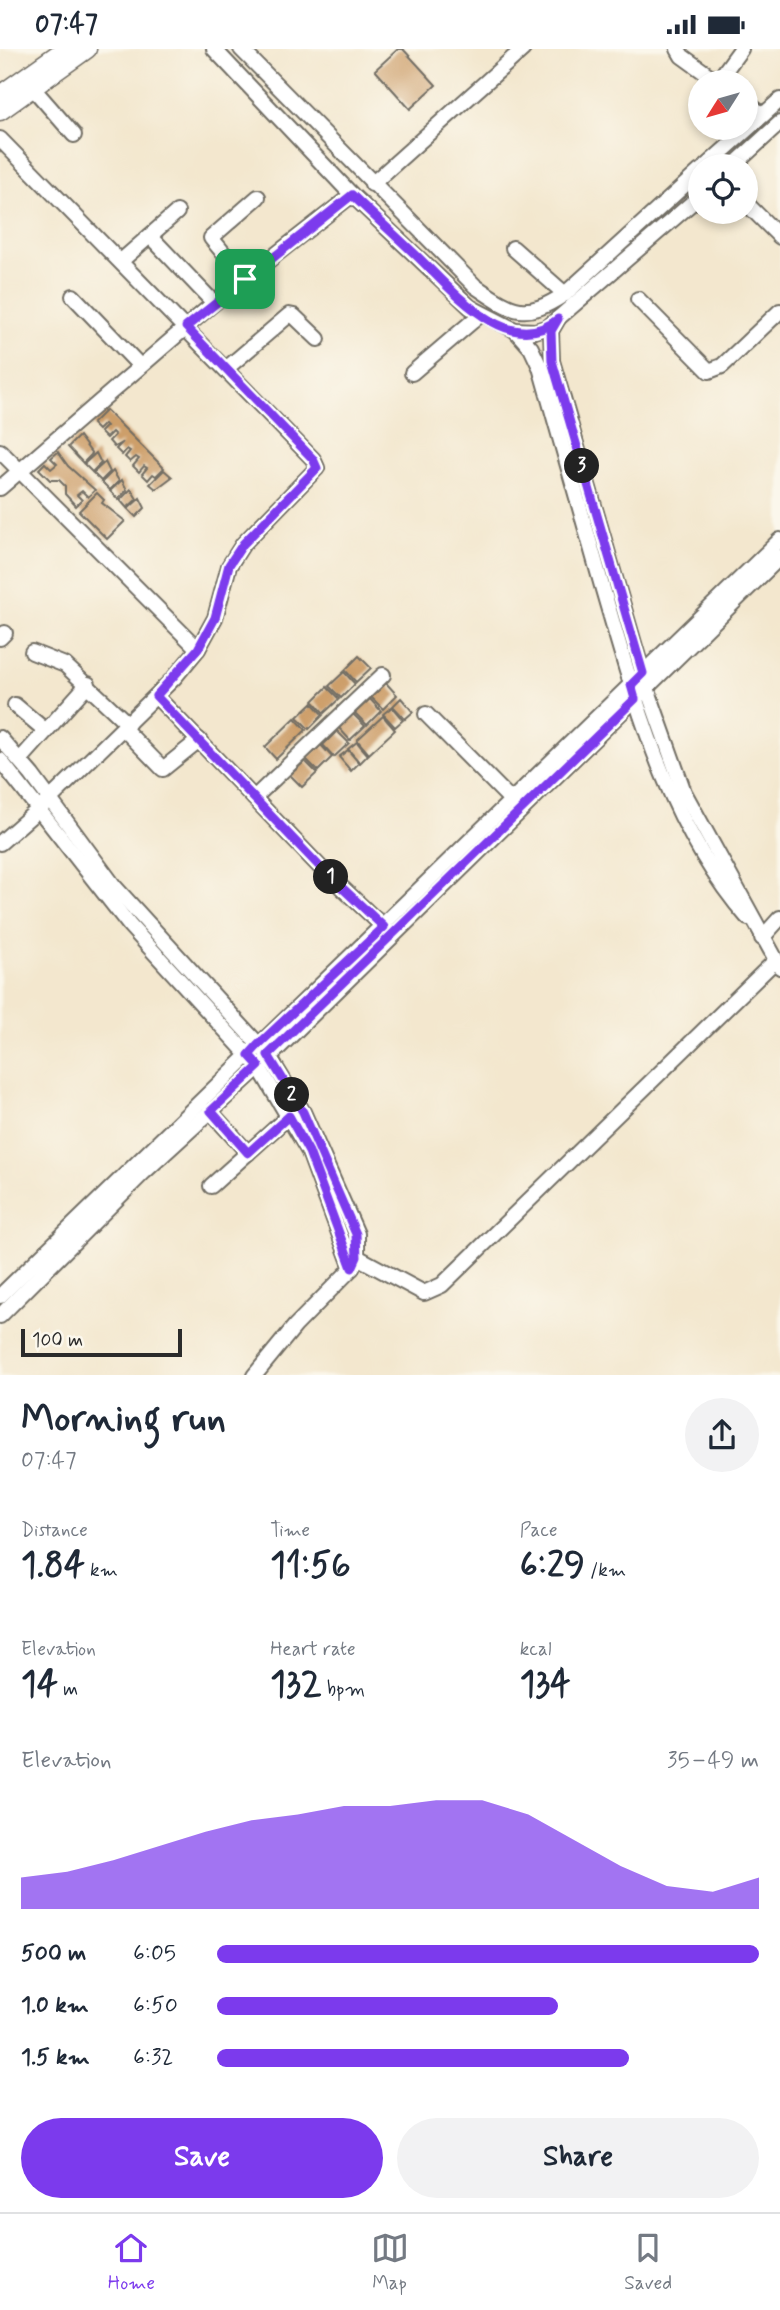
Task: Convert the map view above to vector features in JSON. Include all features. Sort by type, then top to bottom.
[{"type":"main road","points":[[0,95],[65,49]]},
{"type":"main road","points":[[0,111],[87,49]]},
{"type":"street","points":[[214,49],[352,195],[481,314],[515,330],[536,331],[558,319],[688,206]]},
{"type":"street","points":[[241,49],[475,286],[502,304],[528,312],[542,309],[565,294],[688,182]]},
{"type":"street","points":[[372,184],[523,49]]},
{"type":"street","points":[[678,49],[682,56],[701,70]]},
{"type":"street","points":[[726,70],[741,49]]},
{"type":"street","points":[[32,87],[74,135]]},
{"type":"street","points":[[719,154],[780,100]]},
{"type":"street","points":[[758,112],[762,115]]},
{"type":"street","points":[[747,154],[779,126]]},
{"type":"street","points":[[0,139],[227,368],[313,459],[317,468],[243,544],[229,565],[215,618],[198,649],[156,696],[61,787],[0,831]]},
{"type":"street","points":[[0,488],[214,303],[352,195]]},
{"type":"street","points":[[245,279],[211,238],[258,197]]},
{"type":"street","points":[[121,261],[177,212]]},
{"type":"street","points":[[758,215],[780,237]]},
{"type":"street","points":[[150,236],[214,303]]},
{"type":"street","points":[[513,248],[565,294]]},
{"type":"street","points":[[73,296],[140,366]]},
{"type":"street","points":[[638,299],[709,371],[722,366],[780,311]]},
{"type":"street","points":[[412,373],[481,314]]},
{"type":"street","points":[[227,368],[289,315],[294,316],[318,339]]},
{"type":"street","points":[[258,1055],[309,1152],[355,1262],[424,1293],[442,1285],[777,964],[759,933],[742,894],[691,807],[645,680],[552,361],[551,331],[558,319]]},
{"type":"street","points":[[515,330],[531,348],[540,367],[653,754],[704,856],[730,897],[759,933]]},
{"type":"street","points":[[0,451],[198,649]]},
{"type":"street","points":[[0,1296],[258,1055],[517,806],[645,680],[780,540]]},
{"type":"street","points":[[645,680],[780,557]]},
{"type":"street","points":[[32,652],[65,665],[88,684],[163,769],[199,740]]},
{"type":"street","points":[[254,798],[383,675]]},
{"type":"street","points":[[20,760],[88,684]]},
{"type":"street","points":[[156,696],[388,931]]},
{"type":"street","points":[[15,705],[46,731]]},
{"type":"street","points":[[426,714],[517,806]]},
{"type":"street","points":[[0,739],[20,760],[42,802],[130,926],[258,1055],[303,1112],[344,1202],[356,1234],[355,1262],[254,1375]]},
{"type":"street","points":[[0,760],[42,802]]},
{"type":"street","points":[[0,843],[42,802]]},
{"type":"street","points":[[759,933],[780,918]]},
{"type":"street","points":[[0,1316],[144,1172],[211,1111],[258,1055]]},
{"type":"street","points":[[211,1111],[248,1153]]},
{"type":"street","points":[[211,1186],[289,1116]]},
{"type":"building","points":[[398,49],[403,49],[436,85],[410,109],[375,70]]},
{"type":"building","points":[[106,410],[164,468],[156,476],[153,474],[148,480],[142,474],[147,468],[144,466],[139,472],[133,466],[139,459],[136,457],[130,462],[125,457],[130,451],[127,449],[122,455],[116,449],[123,442],[114,447],[109,441],[115,435],[112,432],[106,438],[100,432],[106,426],[104,424],[98,430],[92,424]]},
{"type":"building","points":[[79,436],[92,454],[83,463],[68,447]]},
{"type":"building","points":[[58,452],[68,466],[95,490],[88,497],[82,491],[77,495],[82,500],[76,506],[65,494],[65,486],[59,480],[50,480],[39,469],[45,463],[51,469],[57,464],[51,458]]},
{"type":"building","points":[[96,453],[101,463],[92,472],[84,464]]},
{"type":"building","points":[[105,462],[110,472],[101,481],[93,473]]},
{"type":"building","points":[[164,470],[172,477],[156,489],[150,484]]},
{"type":"building","points":[[113,471],[119,481],[110,490],[102,482]]},
{"type":"building","points":[[122,480],[127,490],[118,499],[110,491]]},
{"type":"building","points":[[131,489],[137,499],[127,508],[120,500]]},
{"type":"building","points":[[97,493],[104,500],[102,503],[125,521],[107,539],[79,511]]},
{"type":"building","points":[[140,498],[145,508],[136,517],[128,509]]},
{"type":"building","points":[[359,656],[371,668],[356,682],[345,670]]},
{"type":"building","points":[[344,672],[355,684],[341,698],[329,686]]},
{"type":"building","points":[[386,683],[397,695],[383,709],[371,697]]},
{"type":"building","points":[[327,687],[339,699],[324,713],[313,701]]},
{"type":"building","points":[[401,698],[413,712],[405,719],[393,706]]},
{"type":"building","points":[[370,699],[381,711],[367,725],[355,713]]},
{"type":"building","points":[[312,703],[323,715],[309,729],[297,717]]},
{"type":"building","points":[[392,707],[403,720],[395,727],[383,714]]},
{"type":"building","points":[[353,714],[365,726],[350,740],[339,728]]},
{"type":"building","points":[[383,716],[395,730],[369,754],[357,740]]},
{"type":"building","points":[[295,718],[306,730],[276,759],[265,747]]},
{"type":"building","points":[[337,731],[349,743],[334,757],[323,745]]},
{"type":"building","points":[[357,742],[368,755],[360,763],[348,749]]},
{"type":"building","points":[[321,745],[332,757],[318,771],[306,759]]},
{"type":"building","points":[[348,750],[359,763],[351,771],[339,757]]},
{"type":"building","points":[[305,761],[317,773],[302,787],[290,775]]},
{"type":"route","points":[[352,195],[470,307],[481,314],[515,330],[536,331],[548,327],[558,319],[551,331],[552,361],[643,673],[631,685],[635,699],[268,1055],[303,1112],[344,1202],[358,1246],[352,1268],[309,1152],[289,1116],[248,1153],[211,1111],[259,1066],[249,1055],[258,1045],[384,927],[320,867],[156,696],[198,649],[215,618],[229,565],[243,544],[317,468],[313,459],[186,327],[245,279],[352,195]]}]
